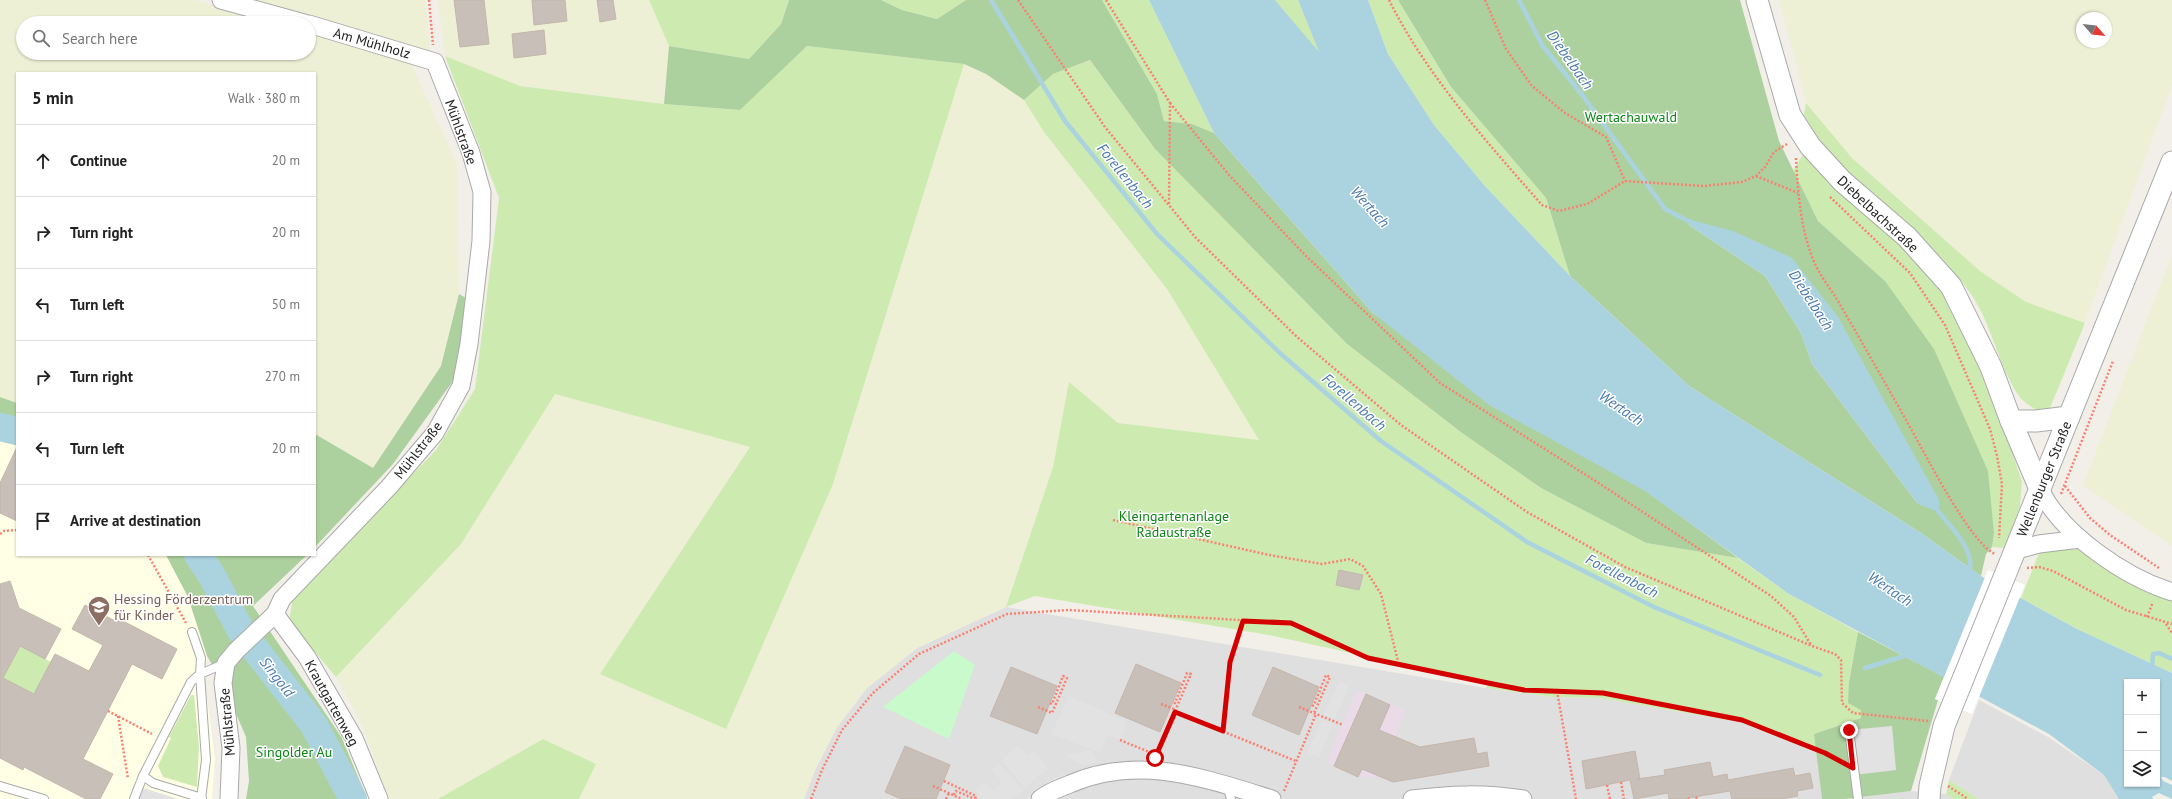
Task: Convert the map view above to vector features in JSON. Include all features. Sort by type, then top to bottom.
[{"type":"street","points":[[221,0],[279,16]]},
{"type":"street","name":"Diebelbachstraße","points":[[1757,0],[1790,115],[1810,146],[1842,181],[1907,237],[1951,286],[1991,367],[2011,421],[2040,489]]},
{"type":"street","name":"Am Mühlholz","points":[[316,26],[435,62]]},
{"type":"street","name":"Mühlstraße","points":[[229,799],[231,748],[223,683],[231,657],[275,614],[282,599],[389,487],[435,433],[461,386],[469,344],[481,241],[482,192],[471,153],[435,62]]},
{"type":"street","name":"Wellenburger Straße","points":[[1929,799],[1930,786],[1944,726],[2005,577],[2003,550],[2040,489],[2172,162]]},
{"type":"street","points":[[2011,421],[2036,421],[2069,417]]},
{"type":"street","points":[[2040,489],[2052,510],[2080,539],[2109,560],[2158,588],[2172,592]]},
{"type":"street","points":[[2003,550],[2080,539]]},
{"type":"street","name":"Krautgartenweg","points":[[275,614],[307,657],[354,738],[379,799]]},
{"type":"street","points":[[1040,799],[1088,776],[1154,762],[1194,776],[1229,792],[1278,796]]},
{"type":"street","points":[[1412,799],[1447,794],[1487,794],[1523,799]]},
{"type":"lane","points":[[143,776],[152,783],[201,799],[206,760],[200,674],[201,658],[192,632]]},
{"type":"lane","points":[[134,799],[143,776],[191,682],[200,674],[231,657]]},
{"type":"lane","points":[[1849,730],[1858,799]]},
{"type":"lane","points":[[0,786],[44,799]]},
{"type":"path","points":[[429,0],[435,62]]},
{"type":"path","points":[[1018,0],[1105,127],[1195,237],[1303,342],[1401,425],[1521,508],[1625,567],[1812,646],[1835,654],[1841,660],[1842,703],[1853,713],[1924,719],[1932,722]]},
{"type":"path","points":[[1106,0],[1170,103],[1229,175],[1306,256],[1440,383],[1594,480],[1771,596],[1794,616],[1812,646]]},
{"type":"path","points":[[1390,0],[1398,18],[1444,88],[1542,205],[1559,210],[1587,204],[1625,181],[1704,186],[1742,182],[1756,176],[1765,167],[1774,152],[1790,143],[1792,149]]},
{"type":"path","points":[[1484,0],[1506,49],[1532,86],[1565,113],[1606,137],[1625,181]]},
{"type":"path","points":[[1169,205],[1170,103]]},
{"type":"path","points":[[1801,161],[1796,155],[1798,193],[1807,238],[1818,269],[1838,301],[1952,503],[1976,538],[1990,552],[2003,550],[2002,484],[1997,456],[1990,429],[1945,325],[1910,273],[1836,204],[1826,191]]},
{"type":"path","points":[[1756,176],[1798,193]]},
{"type":"path","points":[[2065,486],[2090,518],[2110,535],[2164,571]]},
{"type":"path","points":[[1113,520],[1277,556],[1322,564],[1350,559],[1357,562],[1363,566],[1381,594],[1399,665]]},
{"type":"path","points":[[0,534],[4,531],[16,530]]},
{"type":"path","points":[[149,556],[192,632]]},
{"type":"path","points":[[2027,568],[2039,567],[2053,571],[2126,610],[2166,624],[2172,624]]},
{"type":"path","points":[[811,799],[822,770],[842,730],[873,693],[919,654],[1007,614],[1069,610],[1291,623],[1368,658],[1399,665],[1524,690],[1603,693],[1742,720],[1825,753],[1853,768]]},
{"type":"path","points":[[1223,731],[1230,662],[1243,621]]},
{"type":"path","points":[[2166,624],[2172,633]]},
{"type":"path","points":[[1120,740],[1154,762],[1191,674],[1187,673],[1175,703],[1173,702]]},
{"type":"path","points":[[1278,796],[1296,761],[1330,677],[1326,675],[1314,705],[1312,706]]},
{"type":"path","points":[[1038,707],[1052,713],[1067,678],[1063,676],[1052,704],[1050,703]]},
{"type":"path","points":[[1557,691],[1576,799]]},
{"type":"path","points":[[1161,704],[1296,761]]},
{"type":"path","points":[[1299,707],[1343,725]]},
{"type":"path","points":[[108,710],[152,734]]},
{"type":"path","points":[[118,716],[129,782]]},
{"type":"path","points":[[944,781],[976,796],[975,799]]},
{"type":"path","points":[[1621,782],[1624,799]]},
{"type":"path","points":[[1944,784],[1968,799]]},
{"type":"path","points":[[1607,785],[1610,799]]},
{"type":"path","points":[[933,786],[962,799]]},
{"type":"path","points":[[954,795],[956,790],[975,799]]},
{"type":"path","points":[[946,799],[948,793]]},
{"type":"shaded area","points":[[0,0],[194,0],[250,16],[16,16],[16,60],[316,60],[316,35],[410,61],[457,164],[459,294],[441,366],[373,468],[316,435],[316,72],[16,72],[16,403],[0,397]]},
{"type":"shaded area","points":[[245,0],[425,0],[431,55],[316,21],[316,16],[299,16]]},
{"type":"shaded area","points":[[438,0],[649,0],[669,46],[664,104],[520,86],[445,56]]},
{"type":"shaded area","points":[[1779,0],[2172,0],[2172,85],[2085,323],[2026,302],[1980,271],[1852,158],[1806,103]]},
{"type":"shaded area","points":[[964,64],[986,74],[1024,100],[1044,132],[1167,289],[1260,441],[1118,423],[1069,383],[1053,467],[1006,607],[917,648],[867,688],[837,727],[815,770],[804,799],[579,799],[596,764],[543,739],[438,799],[389,799],[363,727],[336,677],[461,544],[555,393],[750,447],[601,674],[726,728],[833,484]]},
{"type":"shaded area","points":[[2172,255],[2172,546],[2083,485]]},
{"type":"shaded area","name":"Hessing Förderzentrum für Kinder","points":[[0,437],[16,443],[16,556],[167,556],[188,597],[207,656],[205,683],[215,758],[212,799],[0,799]]},
{"type":"shaded area","points":[[1006,607],[1486,688],[1553,697],[1599,698],[1740,722],[1817,752],[1822,799],[804,799],[815,770],[837,727],[867,688],[917,648]]},
{"type":"shaded area","points":[[1339,681],[1350,686],[1335,719],[1324,715]]},
{"type":"shaded area","points":[[1357,690],[1405,711],[1395,737],[1407,742],[1392,782],[1379,777],[1358,777],[1327,762]]},
{"type":"shaded area","points":[[1069,696],[1128,722],[1120,740],[1108,735],[1101,753],[1051,734]]},
{"type":"shaded area","points":[[1979,700],[2048,737],[2104,775],[2119,799],[1979,799],[1949,780]]},
{"type":"shaded area","points":[[1322,720],[1333,725],[1319,758],[1307,753]]},
{"type":"shaded area","points":[[1892,726],[1896,770],[1854,775],[1849,730]]},
{"type":"shaded area","points":[[1018,745],[1028,756],[1034,751],[1048,768],[1025,788],[1001,760]]},
{"type":"shaded area","points":[[1091,750],[1097,762],[1083,766],[1064,755]]},
{"type":"shaded area","points":[[999,763],[1023,790],[1012,799],[983,799],[975,790],[984,782],[992,791],[1002,782],[992,770]]},
{"type":"shaded area","points":[[1063,774],[1068,777],[1030,799],[1024,799],[1041,785]]},
{"type":"shaded area","points":[[134,785],[178,799],[129,799]]},
{"type":"shaded area","points":[[1911,791],[1946,794],[1953,799],[1845,799]]},
{"type":"green space","points":[[649,0],[789,0],[781,24],[749,59],[669,46]]},
{"type":"green space","points":[[789,0],[881,0],[902,10],[937,19],[966,0],[1102,0],[1157,94],[1164,121],[1192,124],[1214,133],[1373,313],[1646,491],[1738,558],[1646,543],[1541,488],[1462,433],[1347,344],[1155,149],[1090,60],[1053,74],[1024,100],[986,74],[964,64],[807,46],[740,110],[664,104],[669,46],[749,59],[781,24]]},
{"type":"green space","points":[[881,0],[966,0],[937,19],[902,10]]},
{"type":"green space","points":[[1102,0],[1149,0],[1214,133],[1192,124],[1164,121],[1157,94]]},
{"type":"green space","points":[[1275,0],[1298,0],[1320,54]]},
{"type":"green space","points":[[1368,0],[1398,0],[1451,87],[1546,198],[1570,276],[1485,186],[1434,125],[1388,54]]},
{"type":"green space","name":"Wertachauwald","points":[[1398,0],[1740,0],[1779,141],[1818,221],[1885,281],[1934,349],[1988,471],[1994,533],[1992,547],[1986,554],[1981,576],[1921,533],[1689,386],[1570,276],[1546,198],[1451,87]],"holes":[[[1691,220],[1838,317],[1918,504],[1812,364],[1801,333],[1765,276],[1689,225]]]},
{"type":"green space","points":[[807,46],[964,64],[833,484],[726,729],[600,674],[750,447],[555,394],[461,544],[336,677],[289,621],[293,598],[436,450],[475,389],[499,198],[445,56],[520,86],[664,104],[739,110]]},
{"type":"green space","name":"Kleingartenanlage Radaustraße","points":[[1090,60],[1155,149],[1347,344],[1462,433],[1541,488],[1646,543],[1738,558],[1789,594],[1858,632],[1849,682],[1861,710],[1861,718],[1814,734],[1817,752],[1740,722],[1599,698],[1553,697],[1486,688],[1488,683],[1269,635],[1035,596],[1006,607],[1053,467],[1069,382],[1118,423],[1259,440],[1167,289],[1044,132],[1024,100],[1053,74]]},
{"type":"green space","points":[[1806,103],[1852,158],[1980,271],[2026,302],[2085,323],[2050,408],[2036,410],[2021,398],[2011,384],[1989,329],[1976,302],[1968,290],[1933,250],[1856,179],[1820,141],[1804,115]]},
{"type":"green space","points":[[1807,155],[1903,244],[1931,276],[1957,313],[2003,424],[2022,482],[2020,506],[2005,548],[1992,547],[1994,533],[1885,281],[1818,221],[1793,171],[1802,156]]},
{"type":"green space","points":[[459,294],[468,299],[458,374],[393,464],[316,546],[316,435],[373,468],[441,366]]},
{"type":"green space","points":[[0,397],[16,403],[16,443],[0,437]]},
{"type":"green space","points":[[2074,545],[2172,599],[2172,673],[2077,629],[2021,598],[2041,548]]},
{"type":"green space","name":"Singolder Au","points":[[167,556],[306,556],[253,606],[342,738],[367,799],[246,799],[249,781],[246,737],[223,683],[207,656],[188,597]]},
{"type":"green space","points":[[1858,632],[1944,677],[1935,699],[1938,700],[1911,791],[1845,799],[1822,799],[1814,734],[1861,718],[1861,710],[1848,703],[1849,682]]},
{"type":"green space","points":[[20,646],[51,662],[34,694],[3,678]]},
{"type":"green space","points":[[954,651],[975,665],[949,739],[883,707]]},
{"type":"green space","points":[[191,695],[194,695],[199,747],[197,787],[163,777],[158,766],[171,738],[169,737]]},
{"type":"green space","points":[[543,739],[596,764],[579,799],[438,799]]},
{"type":"green space","points":[[1949,780],[1979,799],[1953,799],[1946,794]]},
{"type":"water","name":"Wertach","points":[[1149,0],[1275,0],[1319,52],[1298,0],[1368,0],[1388,54],[1434,125],[1485,186],[1570,276],[1689,386],[1921,533],[1981,576],[2077,629],[2172,673],[2172,781],[2165,777],[2161,777],[2163,781],[2172,785],[2172,799],[2159,793],[2152,797],[2153,799],[2119,799],[2104,775],[2049,734],[1789,594],[1645,491],[1489,405],[1373,313],[1214,133]]},
{"type":"water","points":[[1691,220],[1733,231],[1792,258],[1838,317],[1939,500],[1939,512],[1918,504],[1812,364],[1801,333],[1765,276],[1689,225]]},
{"type":"pier","points":[[1988,570],[2025,585],[1972,714],[1935,699]]},
{"type":"building","points":[[454,0],[484,0],[489,44],[460,47]]},
{"type":"building","points":[[532,0],[565,0],[567,21],[534,25]]},
{"type":"building","points":[[597,0],[613,0],[616,19],[600,22]]},
{"type":"building","points":[[544,30],[546,54],[514,58],[512,34]]},
{"type":"building","points":[[16,449],[16,521],[0,513],[0,483]]},
{"type":"building","points":[[1339,570],[1363,575],[1359,590],[1336,585]]},
{"type":"building","points":[[10,581],[19,608],[61,629],[45,659],[20,646],[3,678],[34,694],[55,654],[89,671],[103,645],[72,629],[85,605],[115,621],[117,618],[177,649],[162,679],[132,664],[83,759],[113,774],[100,799],[86,799],[24,767],[23,770],[0,758],[0,584]]},
{"type":"building","points":[[1136,664],[1181,683],[1160,732],[1115,713]]},
{"type":"building","points":[[1011,667],[1057,686],[1037,734],[990,716]]},
{"type":"building","points":[[1273,667],[1319,687],[1299,735],[1252,715]]},
{"type":"building","points":[[1366,694],[1390,705],[1379,730],[1420,747],[1474,738],[1477,754],[1487,752],[1489,766],[1393,782],[1362,769],[1358,777],[1334,766]]},
{"type":"building","points":[[905,746],[950,765],[936,799],[901,799],[885,792]]},
{"type":"building","points":[[1635,751],[1640,779],[1665,775],[1664,770],[1710,762],[1713,777],[1727,774],[1728,780],[1793,768],[1795,776],[1810,773],[1813,788],[1797,791],[1798,796],[1782,799],[1732,799],[1730,791],[1683,799],[1669,799],[1668,793],[1634,799],[1630,780],[1586,789],[1582,761]]},
{"type":"waterway","name":"Forellenbach","points":[[991,0],[1065,121],[1157,234],[1281,354],[1381,441],[1527,542],[1654,607],[1820,675]]},
{"type":"waterway","name":"Diebelbach","points":[[1519,0],[1542,45],[1583,96],[1665,209],[1694,224]]},
{"type":"waterway","name":"Singold","points":[[0,427],[16,431]]},
{"type":"waterway","name":"Diebelbach","points":[[1936,508],[1955,531],[1966,548],[1969,556],[1969,575]]},
{"type":"waterway","name":"Singold","points":[[199,556],[212,576],[241,631],[314,725],[353,799]]},
{"type":"waterway","points":[[2152,668],[2153,654],[2159,653],[2172,659]]},
{"type":"waterway","name":"Forellenbach","points":[[1865,668],[1911,654]]},
{"type":"place","name":"Hessing Förderzentrum für Kinder","points":[[99,626]]},
{"type":"route","points":[[1155,758],[1175,712],[1223,731],[1230,662],[1243,621],[1291,623],[1368,658],[1493,684],[1524,690],[1603,693],[1742,720],[1825,753],[1853,768],[1849,730]]}]
